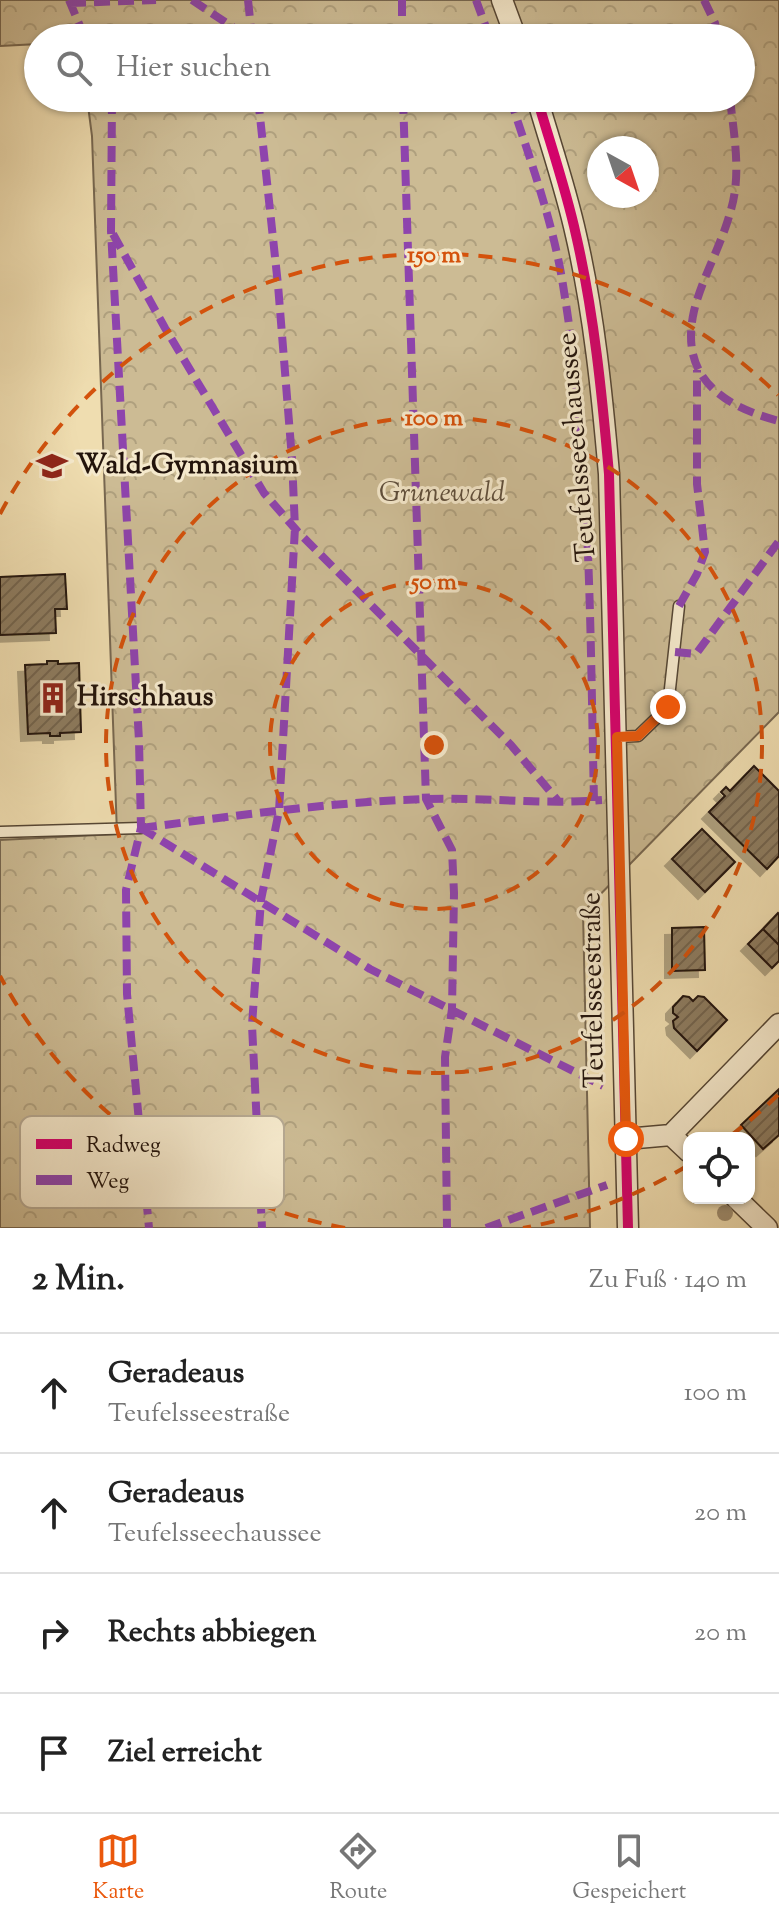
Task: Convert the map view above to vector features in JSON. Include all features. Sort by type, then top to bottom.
[{"type":"street","points":[[502,0],[511,24]]},
{"type":"street","name":"Teufelsseechaussee","points":[[541,112],[576,234],[600,374],[612,528],[618,799]]},
{"type":"street","name":"Teufelsseestraße","points":[[618,799],[628,1228]]},
{"type":"street","points":[[626,1139],[671,1135],[779,1024]]},
{"type":"street","points":[[671,1135],[683,1146]]},
{"type":"street","points":[[742,1204],[767,1228]]},
{"type":"lane","points":[[617,737],[638,736],[668,707],[679,606]]},
{"type":"lane","points":[[0,832],[141,828]]},
{"type":"green space","name":"Grunewald","points":[[0,0],[779,0],[779,712],[583,912],[590,1228],[0,1228],[0,840],[117,834],[89,112],[755,112],[755,24],[24,24],[24,45],[0,46]]},
{"type":"building","points":[[65,574],[67,609],[55,609],[56,633],[0,635],[0,577]]},
{"type":"building","name":"Hirschhaus","points":[[47,661],[79,663],[81,732],[60,733],[60,736],[28,734],[25,665],[47,664]]},
{"type":"building","points":[[754,766],[779,791],[779,856],[767,869],[709,812],[725,796],[721,792],[726,787],[730,791]]},
{"type":"building","points":[[702,829],[735,862],[705,892],[672,859]]},
{"type":"building","points":[[779,914],[779,945],[763,929]]},
{"type":"building","points":[[704,927],[705,970],[672,971],[672,928]]},
{"type":"building","points":[[763,929],[779,945],[779,961],[772,968],[748,944]]},
{"type":"building","points":[[683,996],[693,1001],[698,996],[704,997],[727,1020],[697,1051],[674,1028],[673,1021],[678,1017],[673,1013],[673,1007]]},
{"type":"building","points":[[779,1089],[779,1135],[763,1149],[755,1140],[755,1132],[747,1132],[741,1125]]},
{"type":"marked path","points":[[69,0],[79,24]]},
{"type":"marked path","points":[[70,3],[156,0]]},
{"type":"marked path","points":[[192,0],[228,24]]},
{"type":"marked path","points":[[248,0],[251,24]]},
{"type":"marked path","points":[[402,0],[402,24]]},
{"type":"marked path","points":[[476,0],[485,24]]},
{"type":"marked path","points":[[704,0],[715,24]]},
{"type":"marked path","points":[[112,112],[111,231],[139,741],[141,828],[126,890],[127,994],[138,1116]]},
{"type":"marked path","points":[[256,1116],[252,1025],[261,900],[279,811],[295,528],[278,285],[259,112]]},
{"type":"marked path","points":[[403,112],[426,799],[452,850],[454,893],[452,1009],[445,1057],[447,1228]]},
{"type":"marked path","points":[[515,112],[553,238],[572,349],[588,543],[594,801]]},
{"type":"marked path","points":[[731,112],[736,156],[734,199],[694,311],[691,334],[693,354],[699,371],[723,397],[758,415],[779,421]]},
{"type":"marked path","points":[[113,234],[165,328],[264,493],[298,532],[511,745],[559,802]]},
{"type":"marked path","points":[[679,606],[705,552],[697,484],[697,370]]},
{"type":"marked path","points":[[675,652],[696,654],[779,541]]},
{"type":"marked path","points":[[141,828],[354,803],[448,799],[602,800]]},
{"type":"marked path","points":[[141,828],[370,969],[603,1086]]},
{"type":"marked path","points":[[486,1228],[607,1185]]},
{"type":"marked path","points":[[147,1208],[149,1228]]},
{"type":"marked path","points":[[261,1208],[262,1228]]},
{"type":"cycle path","points":[[541,112],[568,201],[588,294],[609,474],[628,1228]]},
{"type":"place","name":"Wald-Gymnasium","points":[[52,466]]},
{"type":"place","name":"Hirschhaus","points":[[53,698]]},
{"type":"route","points":[[626,1139],[617,737],[638,736],[668,707]]}]
